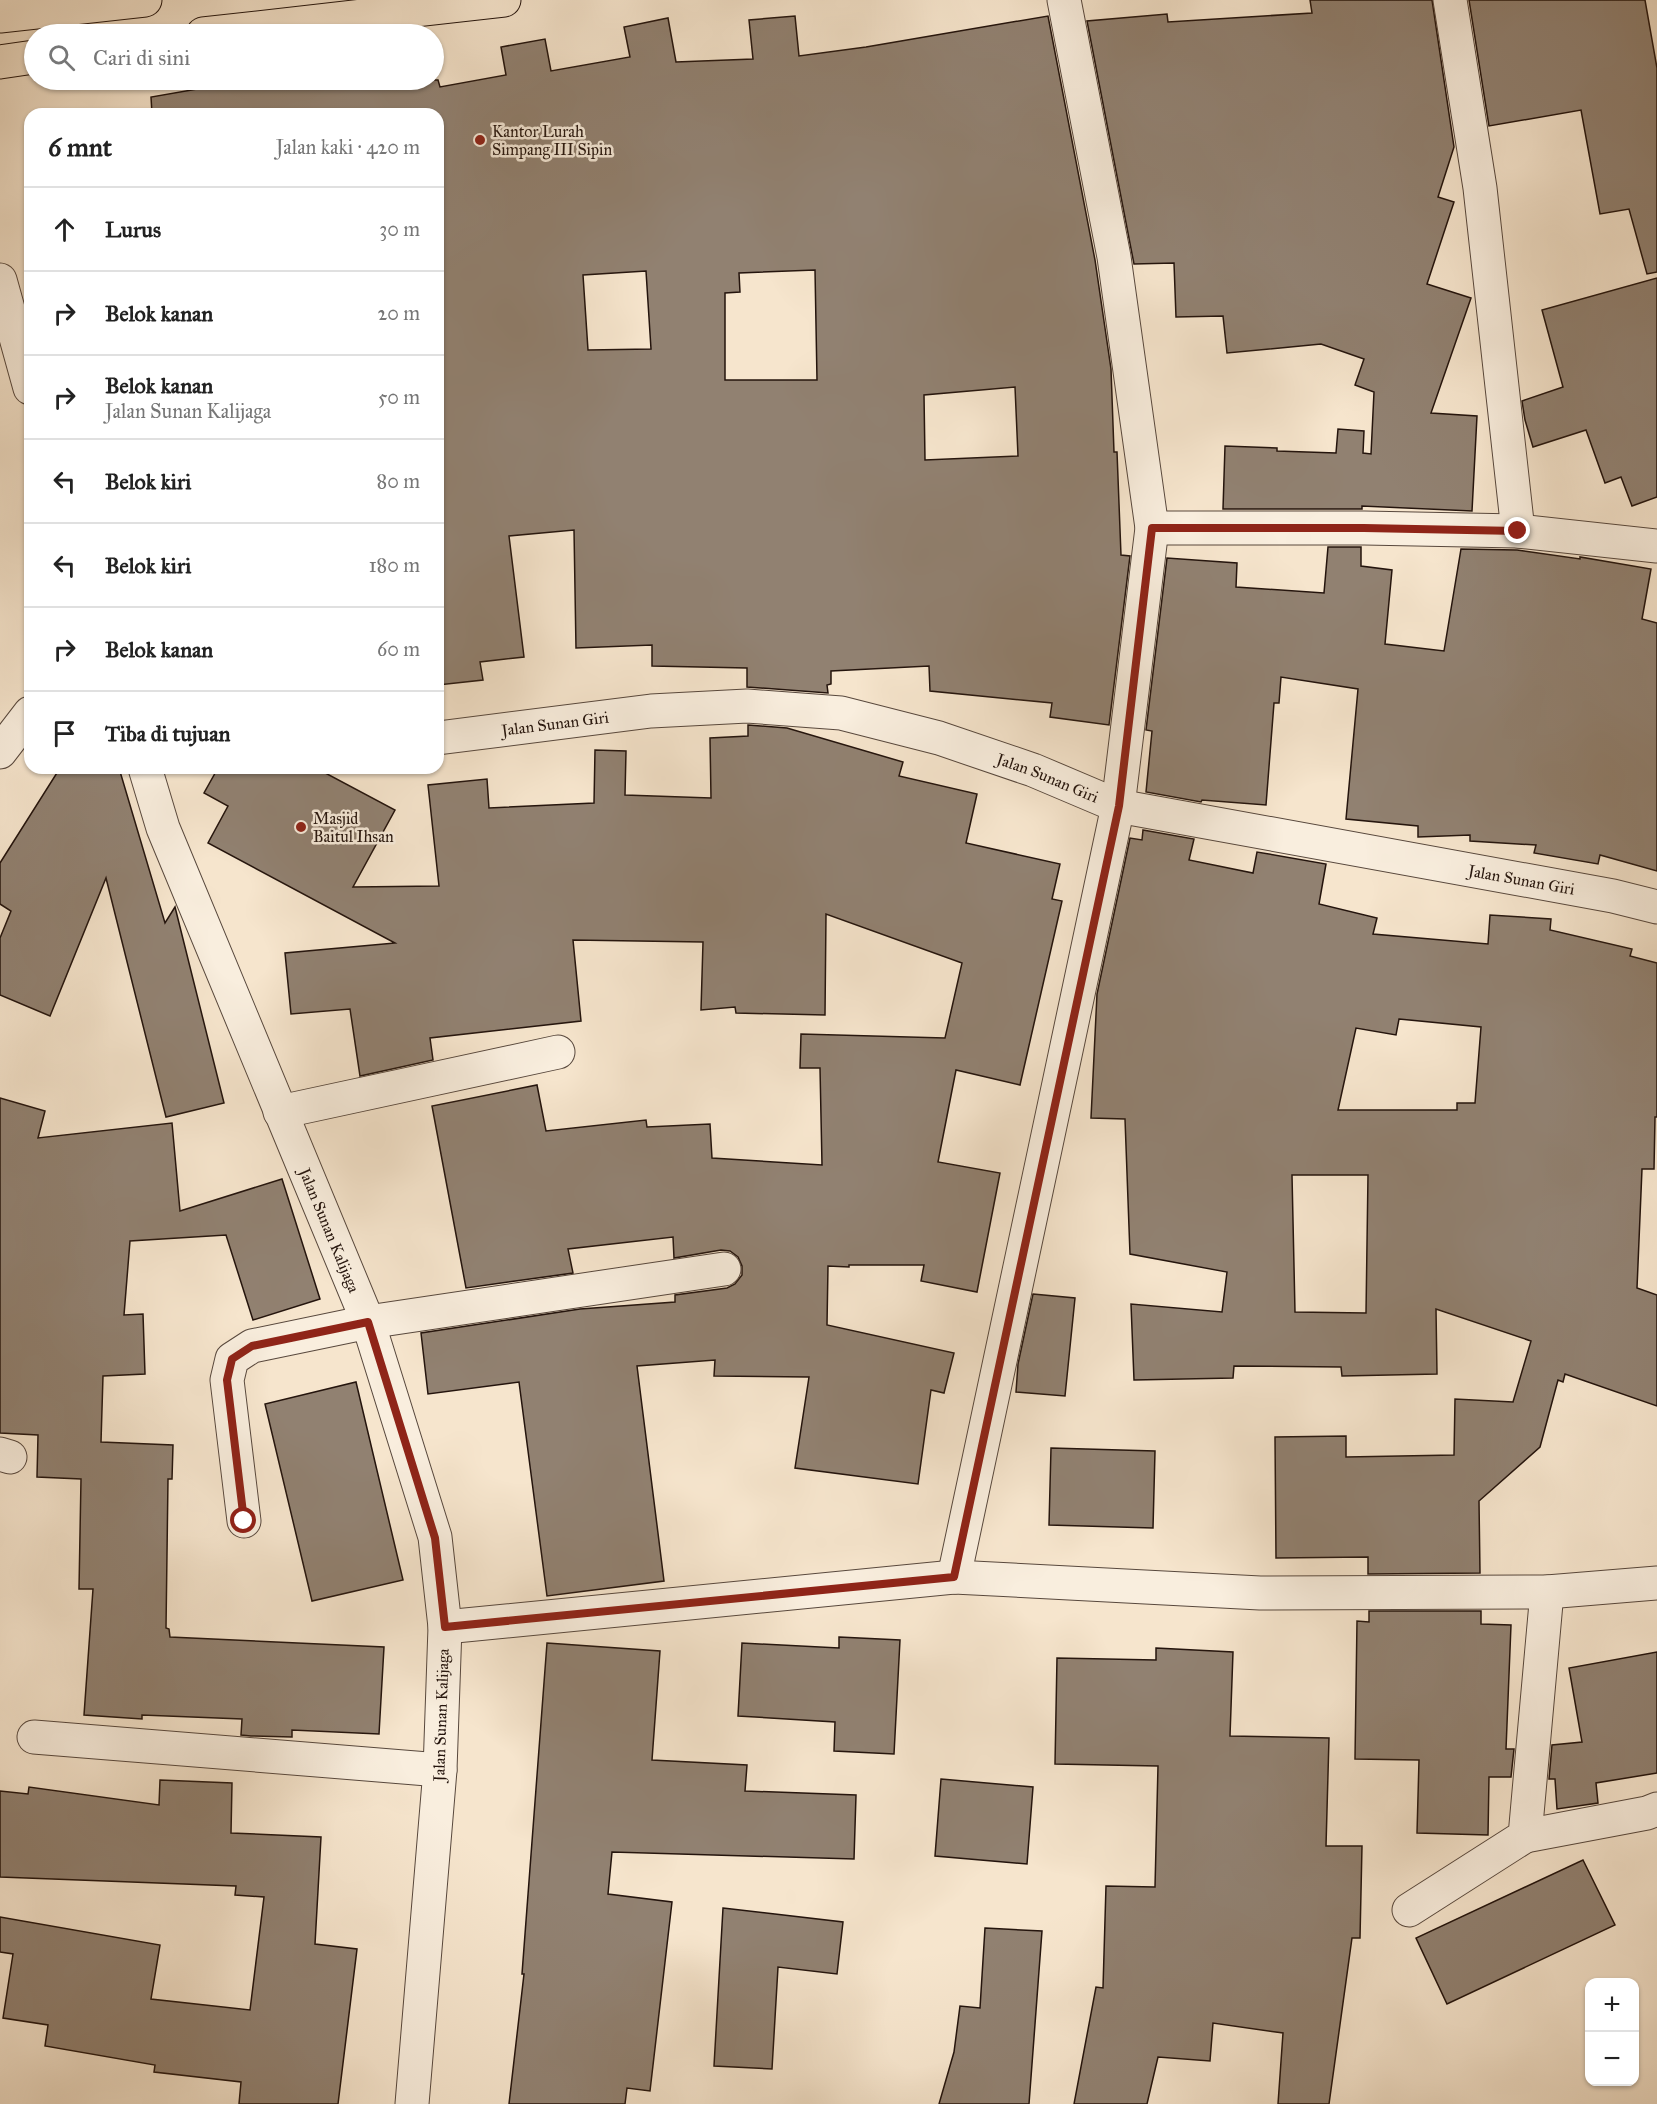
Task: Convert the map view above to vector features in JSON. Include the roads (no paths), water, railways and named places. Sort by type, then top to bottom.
[{"type":"main road","points":[[0,16],[145,0]]},
{"type":"main road","points":[[292,24],[504,0]]},
{"type":"main road","points":[[0,62],[24,58]]},
{"type":"street","points":[[954,1577],[1119,806],[1152,528],[1114,257],[1064,0]]},
{"type":"street","points":[[1450,0],[1480,188],[1518,531]]},
{"type":"street","points":[[0,280],[24,366]]},
{"type":"street","points":[[1152,528],[1518,531],[1657,546]]},
{"type":"street","name":"Jalan Sunan Giri","points":[[444,737],[651,711],[747,706],[841,713],[939,738],[1033,770],[1119,806],[1601,894],[1657,907]]},
{"type":"street","points":[[0,752],[24,721]]},
{"type":"street","name":"Jalan Sunan Kalijaga","points":[[147,774],[163,828],[368,1322],[435,1538],[445,1627],[440,1770],[412,2104]]},
{"type":"street","points":[[280,1112],[558,1052]]},
{"type":"street","points":[[244,1521],[227,1380],[232,1359],[252,1346],[368,1322],[724,1269]]},
{"type":"street","points":[[445,1627],[954,1577],[1260,1593],[1547,1592],[1657,1583]]},
{"type":"street","points":[[1525,1836],[1547,1592]]},
{"type":"street","points":[[34,1737],[440,1770]]},
{"type":"street","points":[[1409,1910],[1525,1836],[1654,1813]]},
{"type":"place","name":"Kantor Lurah Simpang III Sipin","points":[[480,140]]},
{"type":"place","name":"Masjid Baitul Ihsan","points":[[301,827]]}]
